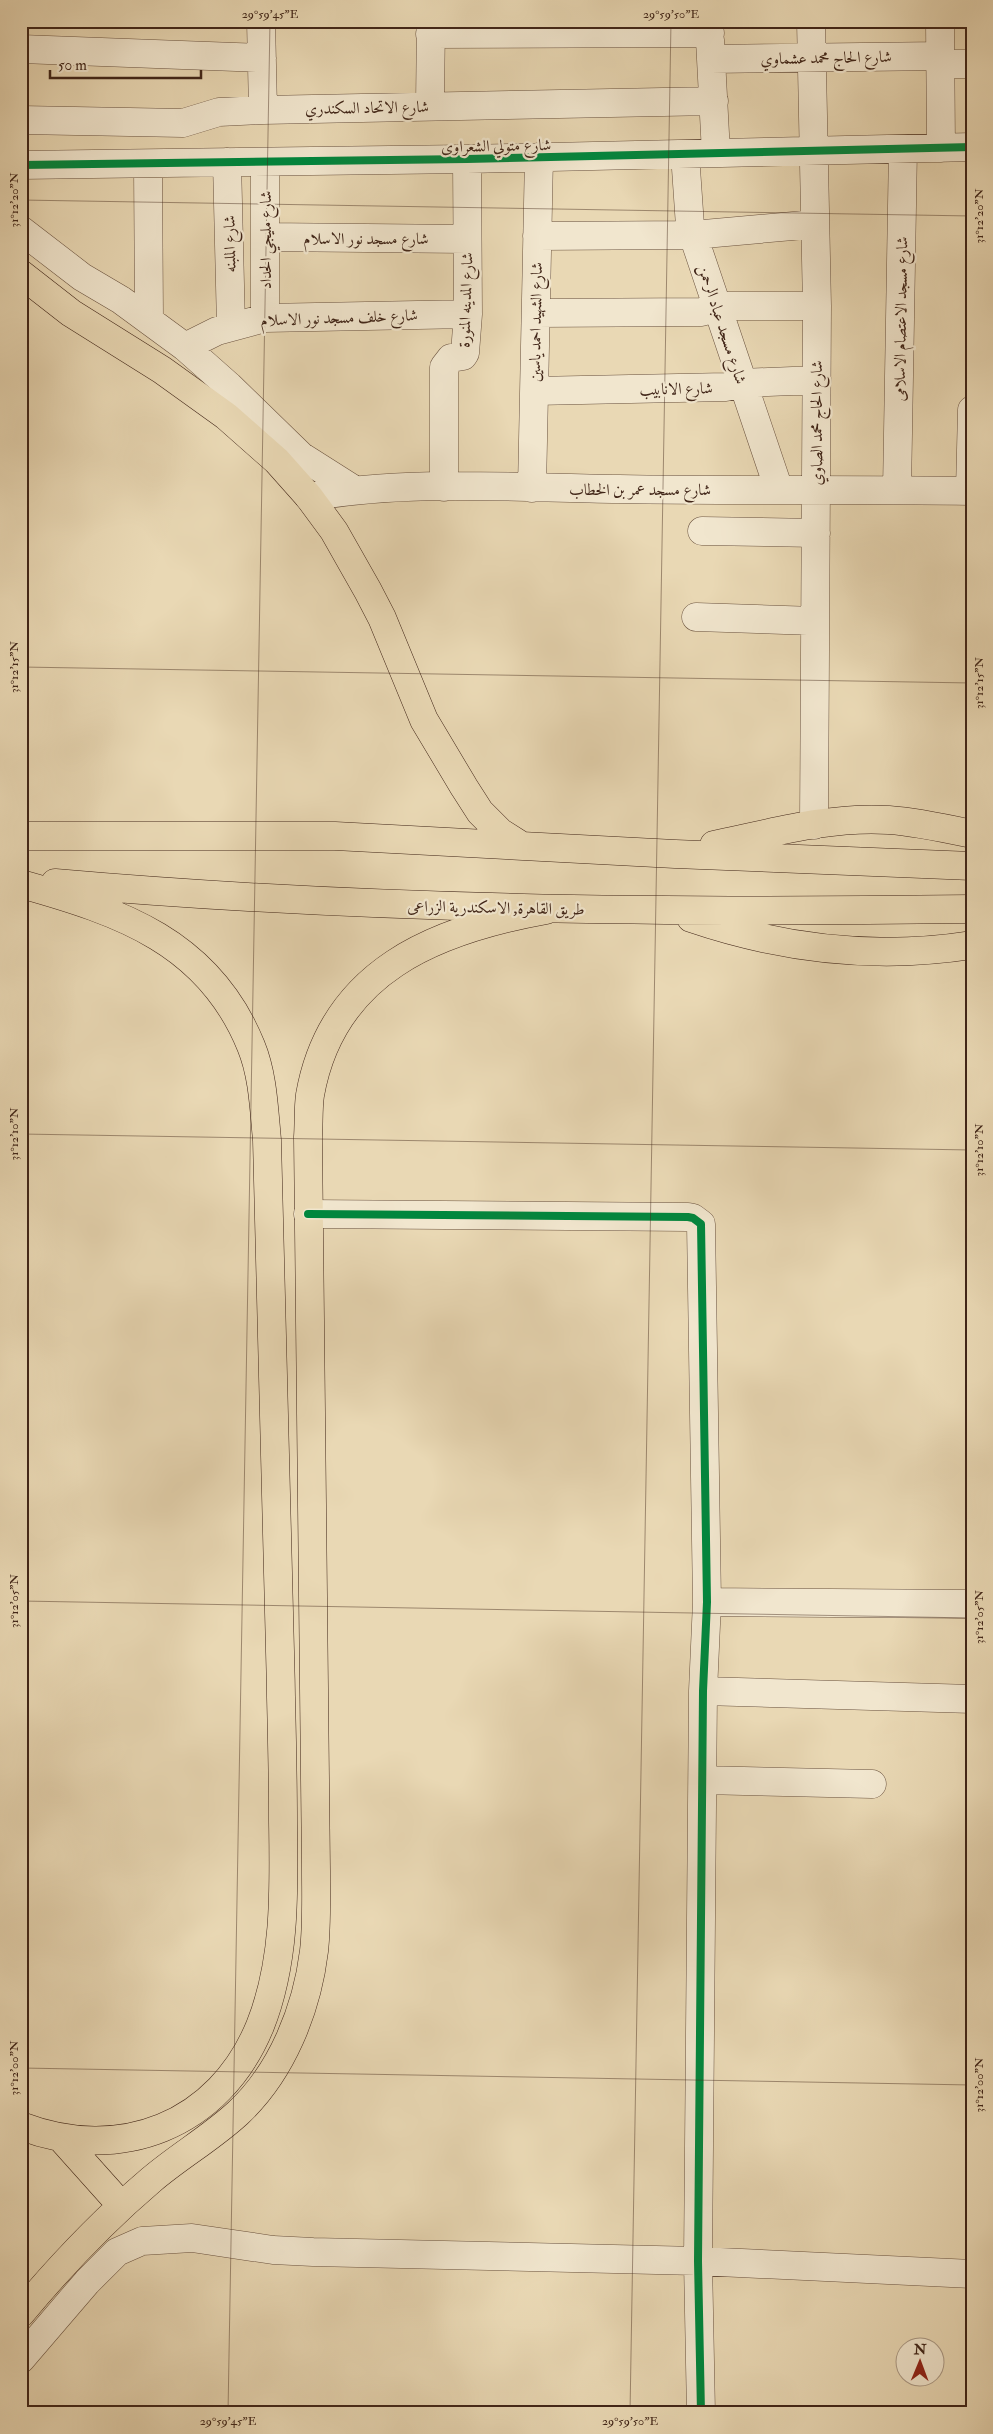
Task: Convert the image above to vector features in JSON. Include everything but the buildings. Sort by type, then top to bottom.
[{"type":"highway","points":[[21,274],[48,298],[162,370],[226,416],[277,461],[309,497],[334,531],[368,591],[382,618],[424,720],[464,787],[480,812],[500,832],[522,846]]},
{"type":"highway","points":[[675,854],[851,820],[887,820],[926,824],[972,834]]},
{"type":"highway","points":[[21,836],[335,836],[675,854],[972,866]]},
{"type":"highway","name":"طريق القاهرة, الاسكندرية الزراعى","points":[[21,880],[263,899],[546,910],[972,909]]},
{"type":"highway","points":[[21,884],[116,915],[166,939],[202,969],[231,1005],[252,1047],[263,1093],[267,1140],[276,1426],[284,1874],[279,1954],[271,1991],[260,2026],[243,2059],[223,2088],[196,2110],[165,2127],[132,2138],[97,2142],[62,2139],[21,2126]]},
{"type":"highway","points":[[21,2313],[77,2249],[121,2205],[153,2178],[215,2133],[264,2084],[283,2052],[298,2020],[308,1985],[314,1949],[316,1879],[308,1214],[310,1096],[320,1057],[338,1020],[363,988],[395,962],[431,943],[468,928],[506,917],[546,910]]},
{"type":"highway","points":[[668,910],[721,928],[776,942],[832,950],[888,952],[944,949],[972,945]]},
{"type":"highway","points":[[276,1426],[311,1425]]},
{"type":"highway","points":[[62,2139],[121,2205]]},
{"type":"street","points":[[261,21],[263,110]]},
{"type":"street","name":"شارع الحاج محمد الصاوي","points":[[811,21],[817,306],[814,826]]},
{"type":"street","points":[[940,21],[941,148]]},
{"type":"street","points":[[430,105],[431,28]]},
{"type":"street","name":"شارع الحاج محمد عشماوي","points":[[431,28],[710,38],[812,58],[941,60],[972,64]]},
{"type":"street","points":[[710,38],[716,153]]},
{"type":"street","points":[[21,49],[262,58]]},
{"type":"street","name":"شارع الاتحاد السكندري","points":[[21,120],[183,123],[219,112],[263,110],[430,105],[714,101]]},
{"type":"street","name":"شارع متولي الشعراوى","points":[[21,165],[467,159],[972,147]]},
{"type":"street","name":"شارع مسجد الاعتصام الاسلامى","points":[[897,490],[903,149]]},
{"type":"street","name":"شارع مسجد عباد الرحمن","points":[[684,154],[687,210],[693,235],[779,490]]},
{"type":"street","name":"شارع الشهيد احمد ياسين","points":[[532,488],[539,157]]},
{"type":"street","name":"شارع المدينه المنورة","points":[[444,487],[444,367],[451,358],[463,356],[465,352],[468,314],[467,159]]},
{"type":"street","name":"شارع الملبنه","points":[[227,162],[230,326]]},
{"type":"street","name":"شارع مليجي الحداد","points":[[265,318],[266,162]]},
{"type":"street","points":[[148,164],[149,320]]},
{"type":"street","points":[[537,236],[693,235],[815,224]]},
{"type":"street","points":[[21,230],[82,277],[149,320],[185,347],[229,386],[301,456],[354,489]]},
{"type":"street","name":"شارع مسجد نور الاسلام","points":[[265,237],[467,239]]},
{"type":"street","points":[[536,313],[702,312],[716,306],[817,306]]},
{"type":"street","name":"شارع خلف مسجد نور الاسلام","points":[[185,347],[230,326],[265,318],[468,314]]},
{"type":"street","name":"شارع الانابيب","points":[[534,391],[726,387],[742,383],[817,380]]},
{"type":"street","points":[[971,490],[972,410]]},
{"type":"street","name":"شارع مسجد عمر بن الخطاب","points":[[309,497],[354,489],[412,486],[971,490]]},
{"type":"street","points":[[702,531],[816,533]]},
{"type":"street","points":[[696,616],[815,621]]},
{"type":"street","points":[[308,1214],[688,1217],[698,1221],[701,1229],[707,1602],[703,1691],[698,2261],[701,2413]]},
{"type":"street","points":[[707,1602],[972,1604]]},
{"type":"street","points":[[703,1691],[972,1699]]},
{"type":"street","points":[[703,1780],[872,1784]]},
{"type":"street","points":[[21,2359],[87,2282],[117,2252],[142,2241],[192,2238],[273,2250],[313,2252],[698,2261],[972,2274]]},
{"type":"cycle path","points":[[21,165],[467,159],[972,147]]},
{"type":"cycle path","points":[[308,1214],[688,1217],[701,1224],[707,1602],[703,1691],[698,2261],[701,2413]]}]
